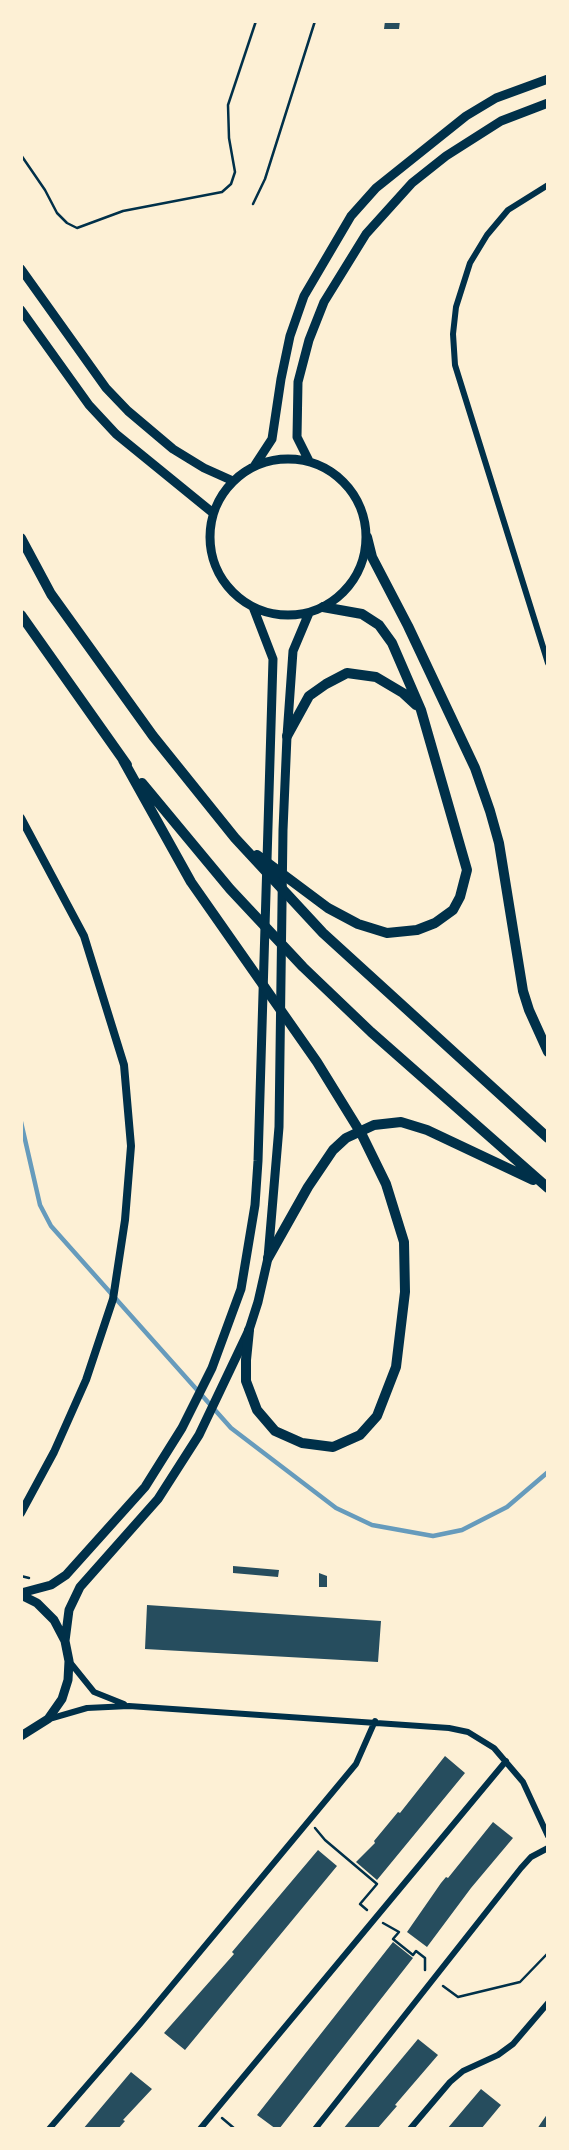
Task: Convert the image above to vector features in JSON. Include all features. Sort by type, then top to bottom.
[{"type":"highway","points":[[367,537],[372,557],[475,768],[499,843],[523,991],[548,1052]]},
{"type":"highway","points":[[21,538],[51,594],[153,736],[234,838],[323,933],[548,1138]]},
{"type":"highway","points":[[234,838],[328,908],[358,924],[387,933],[417,930],[435,923],[453,910],[460,897],[467,870],[421,710],[392,643],[379,625],[362,614],[323,607]]},
{"type":"highway","points":[[21,615],[123,760],[230,889],[303,967],[371,1032],[548,1187]]},
{"type":"highway","points":[[287,736],[309,696],[347,673],[376,677],[403,692],[421,710]]},
{"type":"highway","points":[[123,760],[191,882],[317,1062],[362,1135],[387,1184],[404,1242],[405,1292],[396,1367],[377,1416],[360,1435],[333,1447],[302,1443],[275,1431],[257,1410],[246,1381],[249,1330]]},
{"type":"highway","points":[[268,1258],[333,1150],[346,1138],[374,1125],[401,1122],[427,1130],[548,1187]]},
{"type":"main road","points":[[255,465],[282,459],[309,461],[331,471],[346,484],[364,514],[367,537],[365,556],[352,582],[338,598],[309,613],[290,615],[267,612],[239,598],[223,581],[213,561],[209,541],[213,513],[221,495],[233,481],[255,465],[272,439],[290,335],[304,296],[351,216],[401,165],[466,116],[496,98],[548,79]]},
{"type":"main road","points":[[309,461],[297,437],[298,382],[309,340],[324,302],[366,234],[412,183],[446,156],[500,121],[548,103]]},
{"type":"main road","points":[[21,270],[106,388],[128,411],[173,449],[204,468],[233,481]]},
{"type":"main road","points":[[21,310],[89,405],[116,435],[213,513]]},
{"type":"main road","points":[[21,1594],[51,1585],[66,1575],[145,1487],[182,1428],[222,1346],[241,1289],[255,1205],[258,1161],[273,659],[253,607]]},
{"type":"main road","points":[[65,1641],[69,1610],[80,1587],[158,1499],[188,1454],[220,1394],[249,1330],[258,1302],[268,1258],[279,1127],[283,830],[293,651],[309,613]]},
{"type":"main road","points":[[21,1594],[37,1603],[54,1620],[65,1641],[69,1661],[68,1680],[62,1699],[48,1719],[21,1737]]},
{"type":"street","points":[[548,185],[509,210],[487,235],[470,263],[456,307],[453,334],[455,365],[548,663]]},
{"type":"street","points":[[21,818],[84,936],[124,1065],[131,1146],[125,1220],[113,1299],[86,1380],[54,1452],[21,1513]]},
{"type":"street","points":[[69,1661],[94,1692],[129,1706]]},
{"type":"street","points":[[48,1719],[87,1708],[129,1706],[431,1725],[468,1732],[494,1748],[523,1782],[548,1836]]},
{"type":"street","points":[[49,2129],[356,1764],[374,1721]]},
{"type":"street","points":[[200,2129],[506,1761]]},
{"type":"street","points":[[316,2129],[531,1857],[548,1848]]},
{"type":"street","points":[[410,2129],[450,2082],[463,2071],[498,2055],[513,2044],[548,2003]]},
{"type":"path","points":[[21,155],[57,213],[77,228],[124,211],[222,192],[231,184],[235,172],[229,138],[228,105],[256,21]]},
{"type":"path","points":[[253,204],[265,179],[315,21]]},
{"type":"path","points":[[309,1821],[325,1840],[377,1884],[360,1904],[399,1932],[393,1939],[413,1955],[416,1951],[425,1958],[425,1972],[458,1997],[520,1982],[548,1953]]},
{"type":"path","points":[[215,2112],[235,2129]]},
{"type":"building","points":[[385,21],[400,21],[399,29],[384,29]]},
{"type":"building","points":[[233,1566],[279,1570],[278,1577],[233,1573]]},
{"type":"building","points":[[319,1573],[327,1576],[327,1587],[319,1587]]},
{"type":"building","points":[[147,1605],[381,1621],[378,1662],[145,1649]]},
{"type":"building","points":[[445,1756],[465,1773],[377,1880],[356,1862],[375,1843]]},
{"type":"building","points":[[493,1822],[513,1838],[427,1947],[407,1932],[441,1883]]},
{"type":"building","points":[[318,1850],[337,1866],[185,2050],[164,2033],[234,1954],[232,1952]]},
{"type":"building","points":[[393,1942],[413,1958],[279,2129],[276,2129],[257,2115]]},
{"type":"building","points":[[418,2039],[438,2055],[395,2105],[397,2106],[377,2129],[343,2129]]},
{"type":"building","points":[[131,2072],[152,2089],[118,2129],[83,2129]]},
{"type":"building","points":[[481,2089],[501,2105],[481,2129],[447,2129]]},
{"type":"building","points":[[548,2113],[548,2129],[537,2129],[541,2123]]},
{"type":"waterway","points":[[21,1122],[40,1205],[51,1226],[231,1428],[336,1508],[372,1525],[433,1536],[462,1530],[507,1507],[548,1472]]}]
